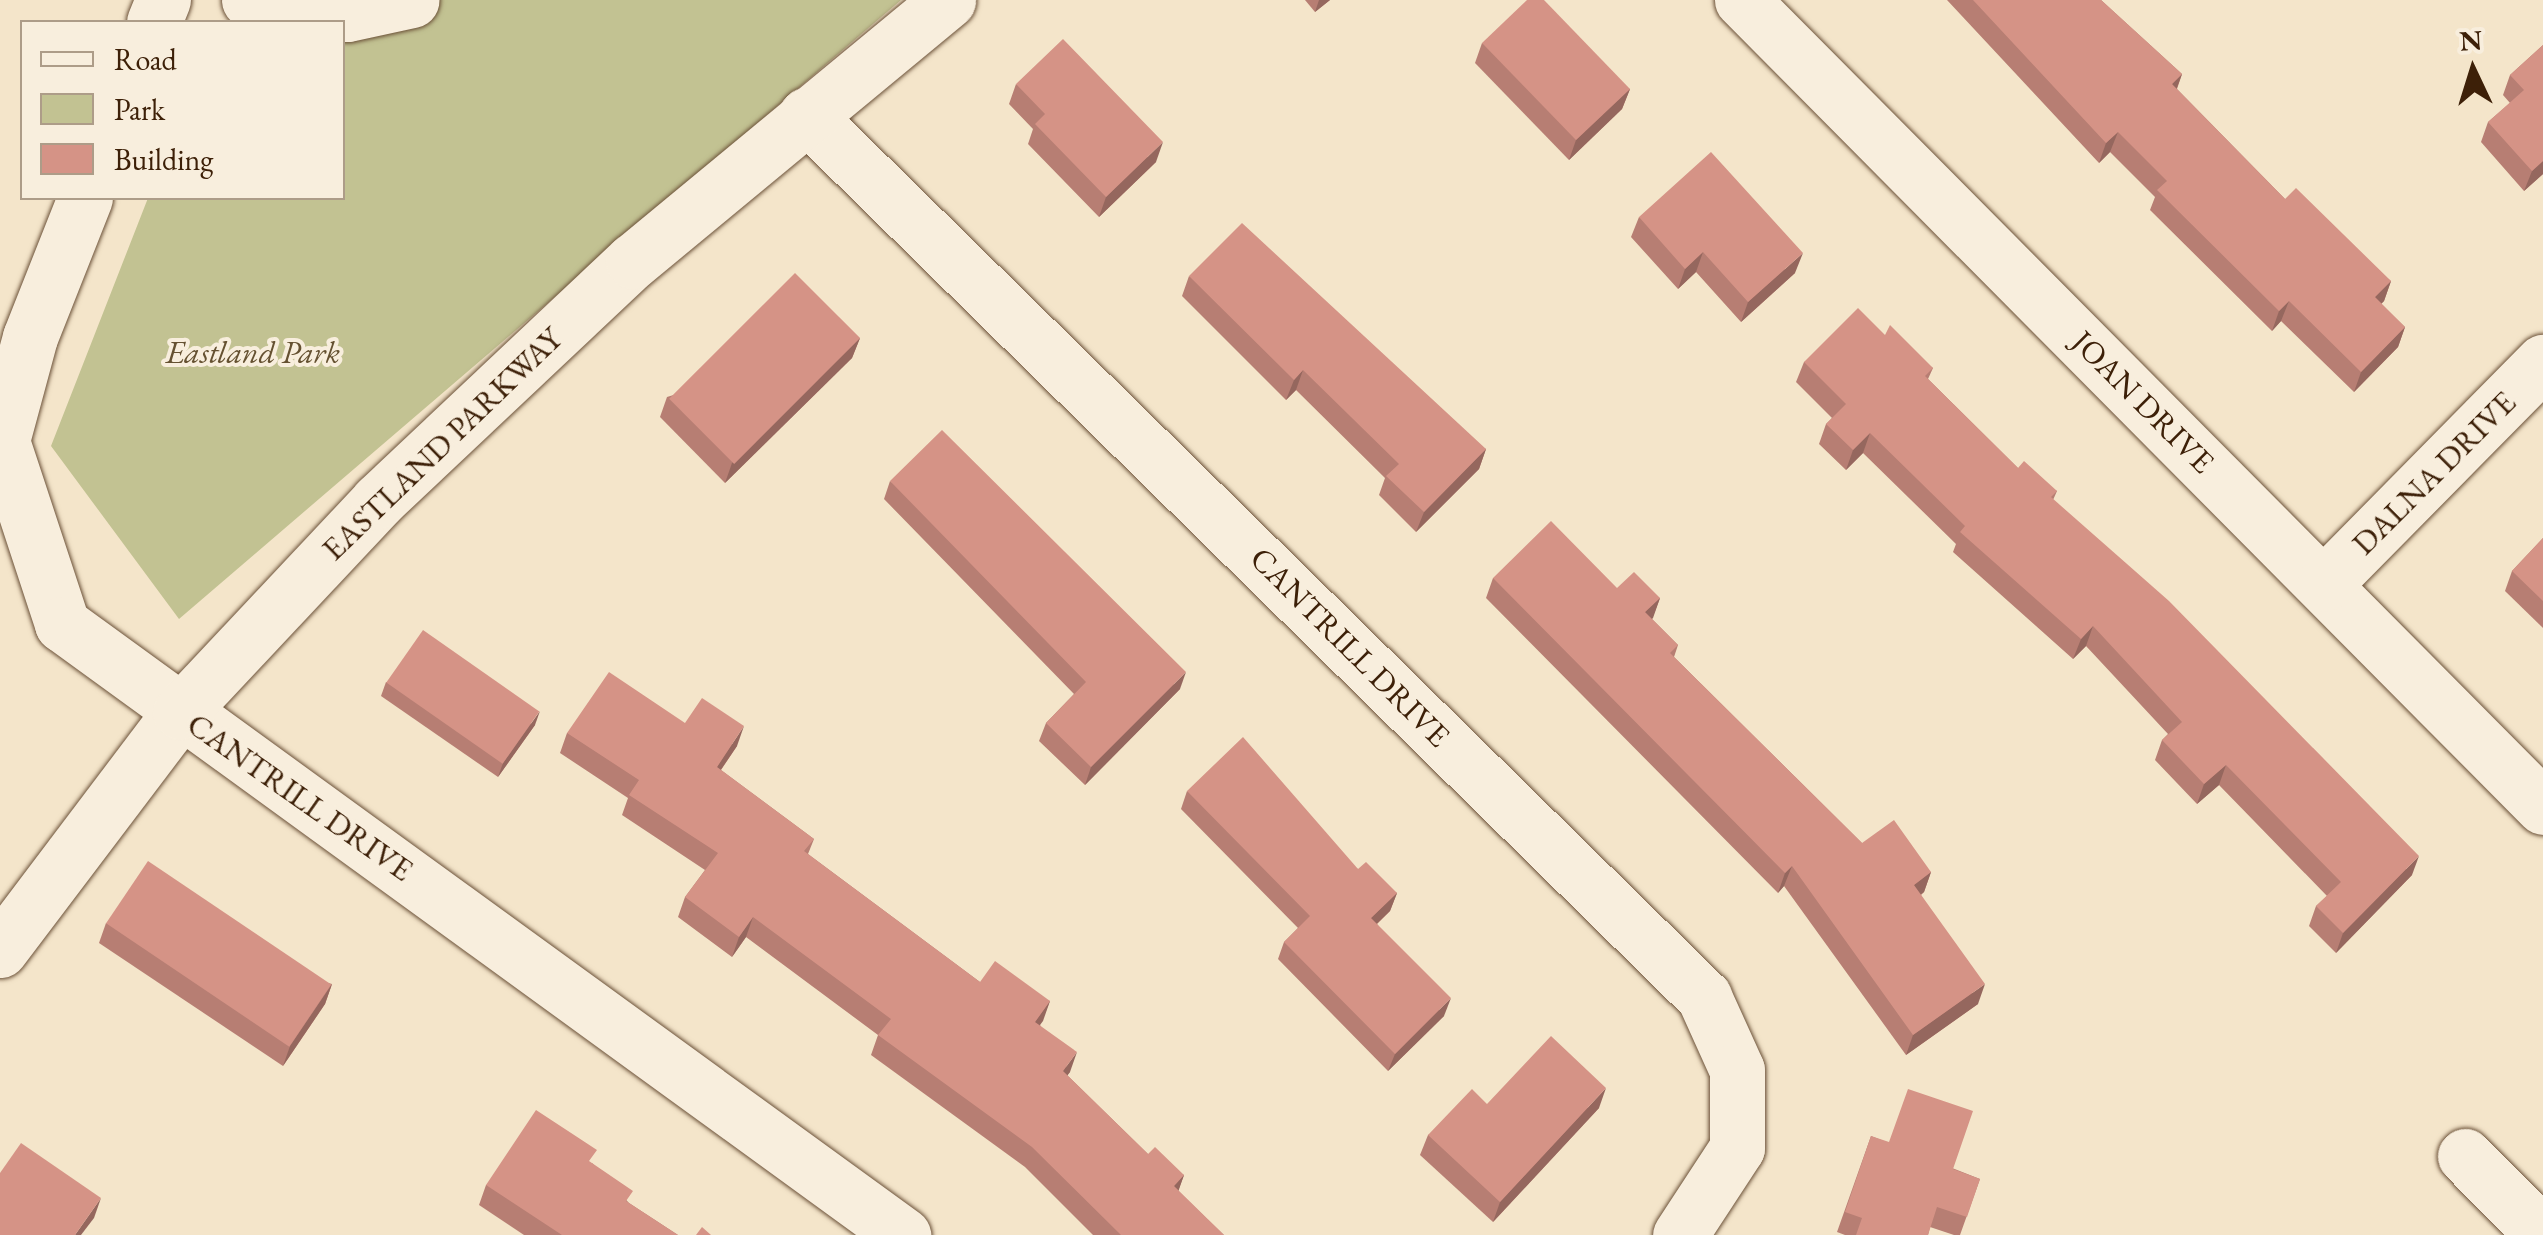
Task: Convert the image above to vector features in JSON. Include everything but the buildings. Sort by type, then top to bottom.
[{"type":"street","points":[[249,0],[347,14],[412,0]]},
{"type":"street","name":"EASTLAND PARKWAY","points":[[0,950],[180,712],[392,488],[633,261],[948,0]]},
{"type":"street","name":"JOAN DRIVE","points":[[1742,0],[2543,807]]},
{"type":"street","name":"CANTRILL DRIVE","points":[[806,115],[1704,997],[1738,1070],[1738,1148],[1680,1235]]},
{"type":"street","name":"CANTRILL DRIVE","points":[[83,200],[19,368],[1,441],[62,624],[903,1235]]},
{"type":"street","name":"DALNA DRIVE","points":[[2324,584],[2543,362]]},
{"type":"street","points":[[2464,1156],[2543,1235]]},
{"type":"green space","name":"Eastland Park","points":[[305,0],[901,0],[179,619],[51,446],[147,200],[345,200],[345,20],[233,20]]}]
